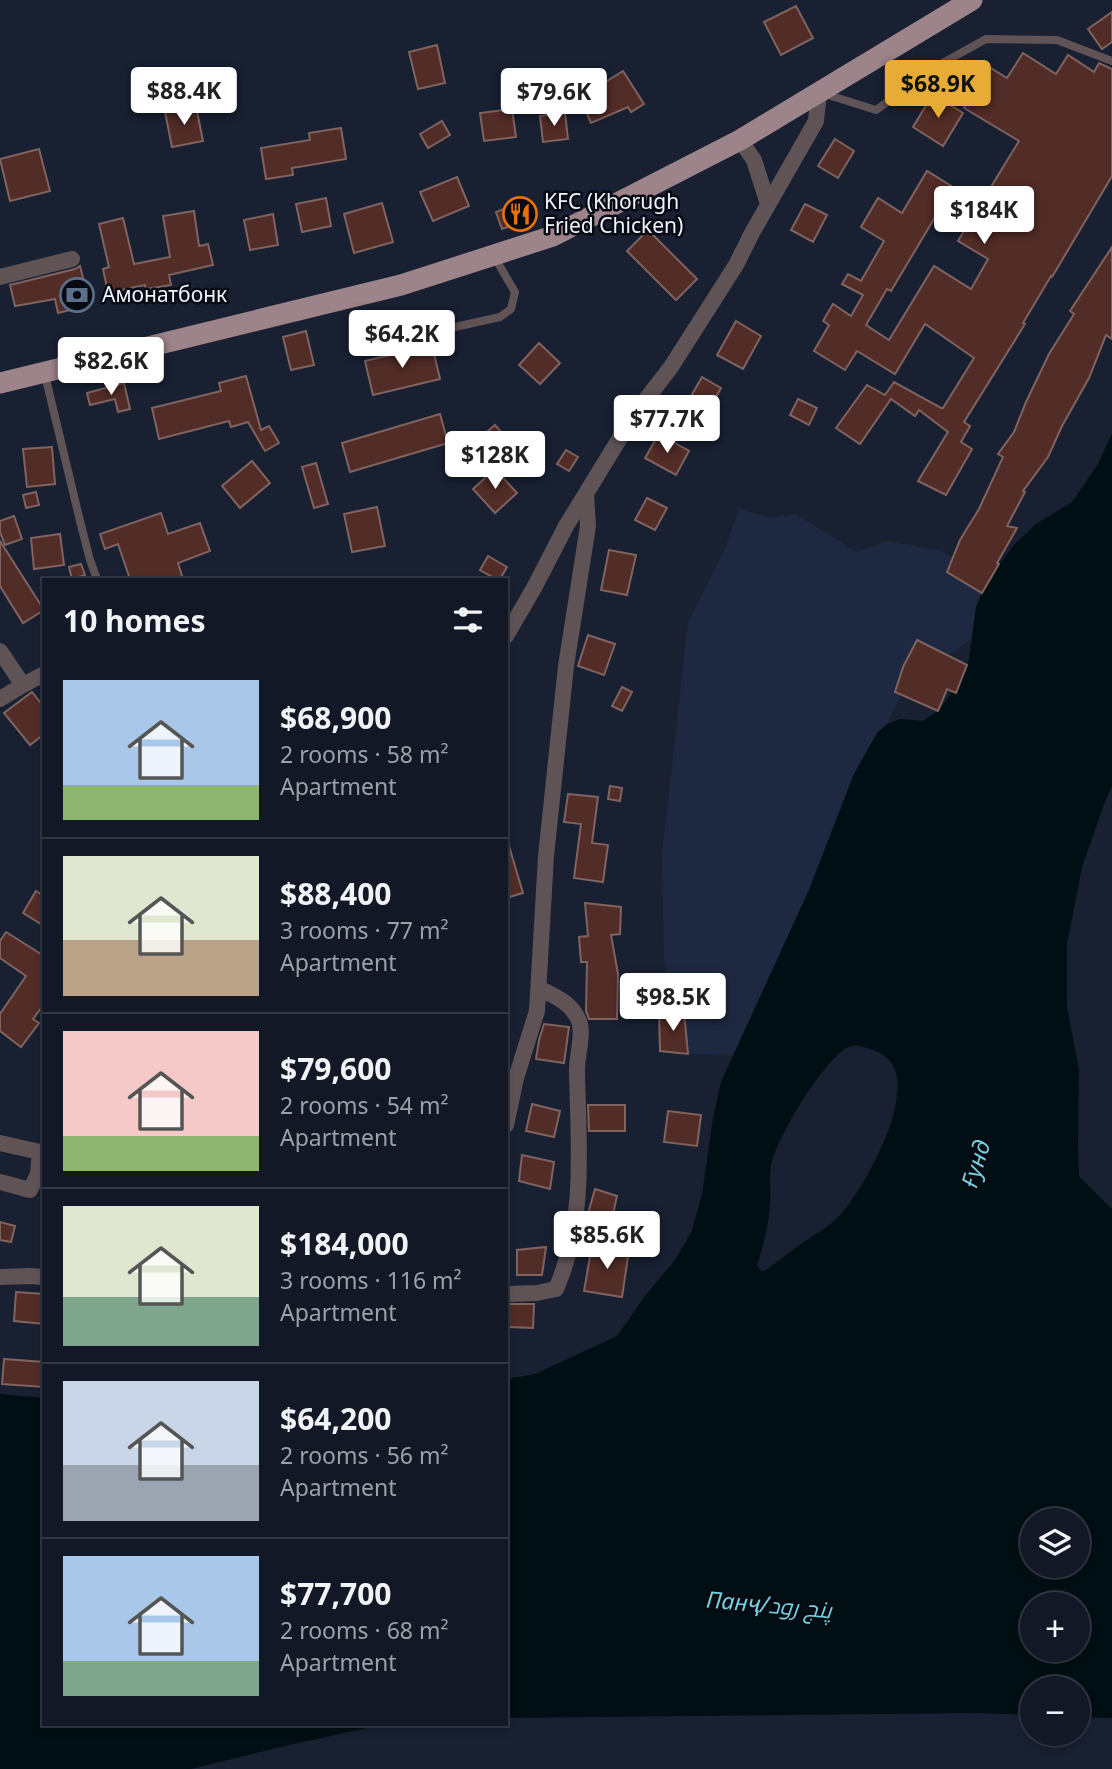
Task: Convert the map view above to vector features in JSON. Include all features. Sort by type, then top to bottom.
[{"type":"main road","points":[[0,383],[401,285],[553,236],[740,140],[972,0]]},
{"type":"street","points":[[508,632],[566,526],[634,415],[671,367],[736,265],[816,121],[819,92]]},
{"type":"street","points":[[740,140],[754,160],[768,204]]},
{"type":"street","points":[[0,277],[72,259]]},
{"type":"street","points":[[508,1116],[516,1078],[537,1011],[546,856],[566,666],[588,526],[586,495]]},
{"type":"street","points":[[0,651],[23,685]]},
{"type":"street","points":[[0,699],[42,675]]},
{"type":"street","points":[[508,1294],[556,1289],[564,1272],[578,1210],[580,1161],[577,1064],[581,1025],[573,1008],[539,988]]},
{"type":"street","points":[[0,1143],[42,1152],[38,1174],[30,1190],[0,1182]]},
{"type":"street","points":[[0,1277],[42,1277]]},
{"type":"lane","points":[[819,92],[876,110],[939,65],[986,39],[1057,40],[1112,61]]},
{"type":"lane","points":[[437,331],[500,317],[511,309],[515,292],[493,256]]},
{"type":"lane","points":[[44,372],[97,578]]},
{"type":"shaded area","points":[[739,508],[770,518],[796,514],[856,552],[888,541],[942,551],[987,580],[976,607],[971,640],[908,681],[887,724],[877,733],[854,774],[809,890],[733,1055],[673,1054],[664,959],[662,855],[688,622],[726,546]]},
{"type":"water","points":[[1112,434],[1112,786],[1082,867],[1067,944],[1067,1007],[1079,1070],[1079,1176],[1112,1209],[1112,1718],[1090,1717],[1090,1676],[1020,1676],[1020,1715],[508,1718],[508,1379],[535,1374],[617,1336],[675,1260],[691,1233],[702,1195],[721,1082],[809,890],[854,774],[877,733],[887,724],[900,719],[923,721],[938,711],[956,687],[969,660],[976,607],[987,580],[1014,545],[1036,524],[1072,502],[1098,464]],"holes":[[[856,1045],[883,1055],[895,1071],[898,1090],[886,1136],[864,1182],[829,1225],[769,1268],[760,1270],[757,1265],[767,1226],[770,1169],[782,1137],[802,1102],[825,1069],[846,1048]]]},
{"type":"water","points":[[0,1394],[42,1398],[42,1726],[386,1726],[289,1745],[191,1769],[0,1769]]},
{"type":"building","points":[[796,6],[813,38],[781,55],[764,22]]},
{"type":"building","points":[[1112,12],[1112,42],[1102,49],[1088,29]]},
{"type":"building","points":[[437,45],[445,83],[418,89],[409,52]]},
{"type":"building","points":[[1023,53],[1056,74],[1068,55],[1094,72],[1099,63],[1112,69],[1112,176],[964,422],[970,426],[961,442],[972,449],[946,495],[918,481],[948,432],[919,410],[915,416],[891,399],[860,444],[836,428],[867,385],[885,395],[894,382],[943,408],[974,358],[925,324],[895,374],[857,351],[845,370],[814,351],[829,325],[823,321],[833,304],[851,316],[863,295],[842,284],[848,274],[861,281],[884,241],[861,227],[878,198],[902,213],[927,171],[953,187],[891,291],[887,289],[866,325],[889,340],[934,266],[971,289],[988,259],[958,241],[1019,141],[964,108],[989,67],[1007,78]]},
{"type":"building","points":[[623,71],[644,104],[631,112],[628,107],[591,123],[580,94]]},
{"type":"building","points":[[933,94],[963,113],[943,146],[913,127]]},
{"type":"building","points":[[196,106],[203,141],[172,147],[165,112]]},
{"type":"building","points":[[512,109],[516,137],[484,141],[480,113]]},
{"type":"building","points":[[565,113],[568,139],[543,142],[540,116]]},
{"type":"building","points":[[442,121],[450,135],[428,148],[420,134]]},
{"type":"building","points":[[341,128],[346,159],[292,168],[293,175],[266,179],[261,148],[310,140],[309,133]]},
{"type":"building","points":[[835,139],[854,151],[838,178],[818,166]]},
{"type":"building","points":[[39,149],[50,191],[10,201],[0,159]]},
{"type":"building","points":[[457,177],[469,206],[433,221],[420,192]]},
{"type":"building","points":[[326,198],[331,226],[302,232],[296,204]]},
{"type":"building","points":[[382,203],[393,242],[354,253],[344,214]]},
{"type":"building","points":[[805,204],[827,215],[813,242],[791,230]]},
{"type":"building","points":[[513,205],[519,223],[502,229],[496,212]]},
{"type":"building","points":[[194,211],[199,246],[208,244],[213,265],[169,275],[171,285],[146,289],[145,285],[108,293],[103,269],[109,267],[99,224],[123,218],[134,264],[170,257],[163,216]]},
{"type":"building","points":[[273,214],[278,245],[250,250],[244,220]]},
{"type":"building","points":[[648,230],[697,279],[676,300],[627,251]]},
{"type":"building","points":[[1112,247],[1112,339],[1106,335],[1089,378],[1048,457],[1023,491],[1025,492],[1007,526],[1017,528],[982,593],[947,572],[960,540],[979,509],[1003,457],[998,454],[1014,432],[1049,354],[1074,314],[1070,311]]},
{"type":"building","points":[[80,266],[90,305],[58,313],[55,299],[15,306],[10,285]]},
{"type":"building","points":[[736,321],[761,336],[743,369],[717,355]]},
{"type":"building","points":[[306,331],[314,365],[291,370],[283,337]]},
{"type":"building","points":[[539,343],[560,363],[540,384],[519,365]]},
{"type":"building","points":[[432,345],[440,379],[373,395],[365,361]]},
{"type":"building","points":[[246,376],[261,430],[269,426],[279,443],[265,451],[248,422],[231,427],[229,421],[159,439],[152,408],[221,391],[219,383]]},
{"type":"building","points":[[702,377],[721,388],[702,421],[683,410]]},
{"type":"building","points":[[124,383],[130,409],[118,412],[115,399],[90,405],[87,393]]},
{"type":"building","points":[[798,399],[817,408],[809,425],[790,415]]},
{"type":"building","points":[[440,414],[448,443],[350,472],[342,443]]},
{"type":"building","points":[[495,425],[514,447],[495,463],[476,441]]},
{"type":"building","points":[[659,434],[689,451],[676,475],[645,458]]},
{"type":"building","points":[[52,447],[55,484],[27,487],[23,449]]},
{"type":"building","points":[[566,450],[578,457],[569,471],[557,464]]},
{"type":"building","points":[[252,461],[270,483],[240,508],[222,486]]},
{"type":"building","points":[[316,463],[328,504],[314,508],[302,467]]},
{"type":"building","points":[[495,469],[517,493],[495,513],[473,489]]},
{"type":"building","points":[[36,492],[39,505],[26,508],[23,495]]},
{"type":"building","points":[[647,498],[667,508],[655,530],[635,520]]},
{"type":"building","points":[[377,507],[385,546],[352,552],[344,514]]},
{"type":"building","points":[[161,513],[168,534],[200,523],[210,551],[178,563],[183,578],[130,578],[118,544],[105,549],[100,534]]},
{"type":"building","points":[[14,516],[22,539],[5,545],[0,532],[0,521]]},
{"type":"building","points":[[60,534],[64,565],[34,569],[31,538]]},
{"type":"building","points":[[0,541],[42,607],[42,611],[23,623],[0,586]]},
{"type":"building","points":[[609,550],[636,555],[627,595],[601,590]]},
{"type":"building","points":[[488,556],[507,567],[501,578],[494,578],[480,570]]},
{"type":"building","points":[[81,564],[85,575],[72,578],[69,567]]},
{"type":"building","points":[[588,635],[615,644],[604,675],[578,666]]},
{"type":"building","points":[[917,640],[967,665],[956,693],[947,689],[938,711],[895,692],[903,667]]},
{"type":"building","points":[[622,687],[632,692],[622,711],[612,706]]},
{"type":"building","points":[[32,692],[42,704],[42,736],[30,745],[4,713]]},
{"type":"building","points":[[610,786],[622,788],[620,801],[608,799]]},
{"type":"building","points":[[568,794],[598,797],[592,843],[608,845],[603,882],[574,878],[581,824],[564,822]]},
{"type":"building","points":[[508,846],[523,893],[508,897]]},
{"type":"building","points":[[36,891],[42,895],[42,925],[23,913]]},
{"type":"building","points":[[585,903],[621,907],[620,934],[611,935],[618,974],[617,1019],[589,1019],[586,1011],[587,962],[581,962],[579,937],[588,936]]},
{"type":"building","points":[[6,932],[42,955],[42,1007],[33,1019],[39,1023],[21,1047],[0,1031],[0,1014],[26,976],[0,958],[0,941]]},
{"type":"building","points":[[659,1012],[684,1012],[688,1054],[660,1051]]},
{"type":"building","points":[[544,1024],[569,1027],[564,1063],[536,1059]]},
{"type":"building","points":[[532,1104],[560,1111],[554,1137],[526,1131]]},
{"type":"building","points":[[588,1105],[625,1105],[625,1131],[589,1131]]},
{"type":"building","points":[[668,1111],[701,1115],[697,1146],[664,1142]]},
{"type":"building","points":[[522,1155],[554,1162],[550,1189],[519,1181]]},
{"type":"building","points":[[595,1189],[617,1196],[611,1223],[587,1217]]},
{"type":"building","points":[[0,1222],[15,1226],[11,1242],[0,1240]]},
{"type":"building","points":[[592,1245],[629,1250],[622,1297],[584,1291]]},
{"type":"building","points":[[546,1247],[542,1275],[517,1275],[517,1250]]},
{"type":"building","points":[[16,1292],[42,1294],[42,1324],[14,1321]]},
{"type":"building","points":[[508,1304],[534,1304],[533,1328],[508,1327]]},
{"type":"building","points":[[4,1359],[42,1362],[42,1387],[2,1384]]},
{"type":"place","name":"KFC (Khorugh Fried Chicken)","points":[[520,214]]},
{"type":"place","name":"Амонатбонк","points":[[77,295]]},
{"type":"water label","name":"Ғунд","points":[[976,1164]]},
{"type":"water label","name":"Панҷ/پنج رود","points":[[769,1605]]}]
